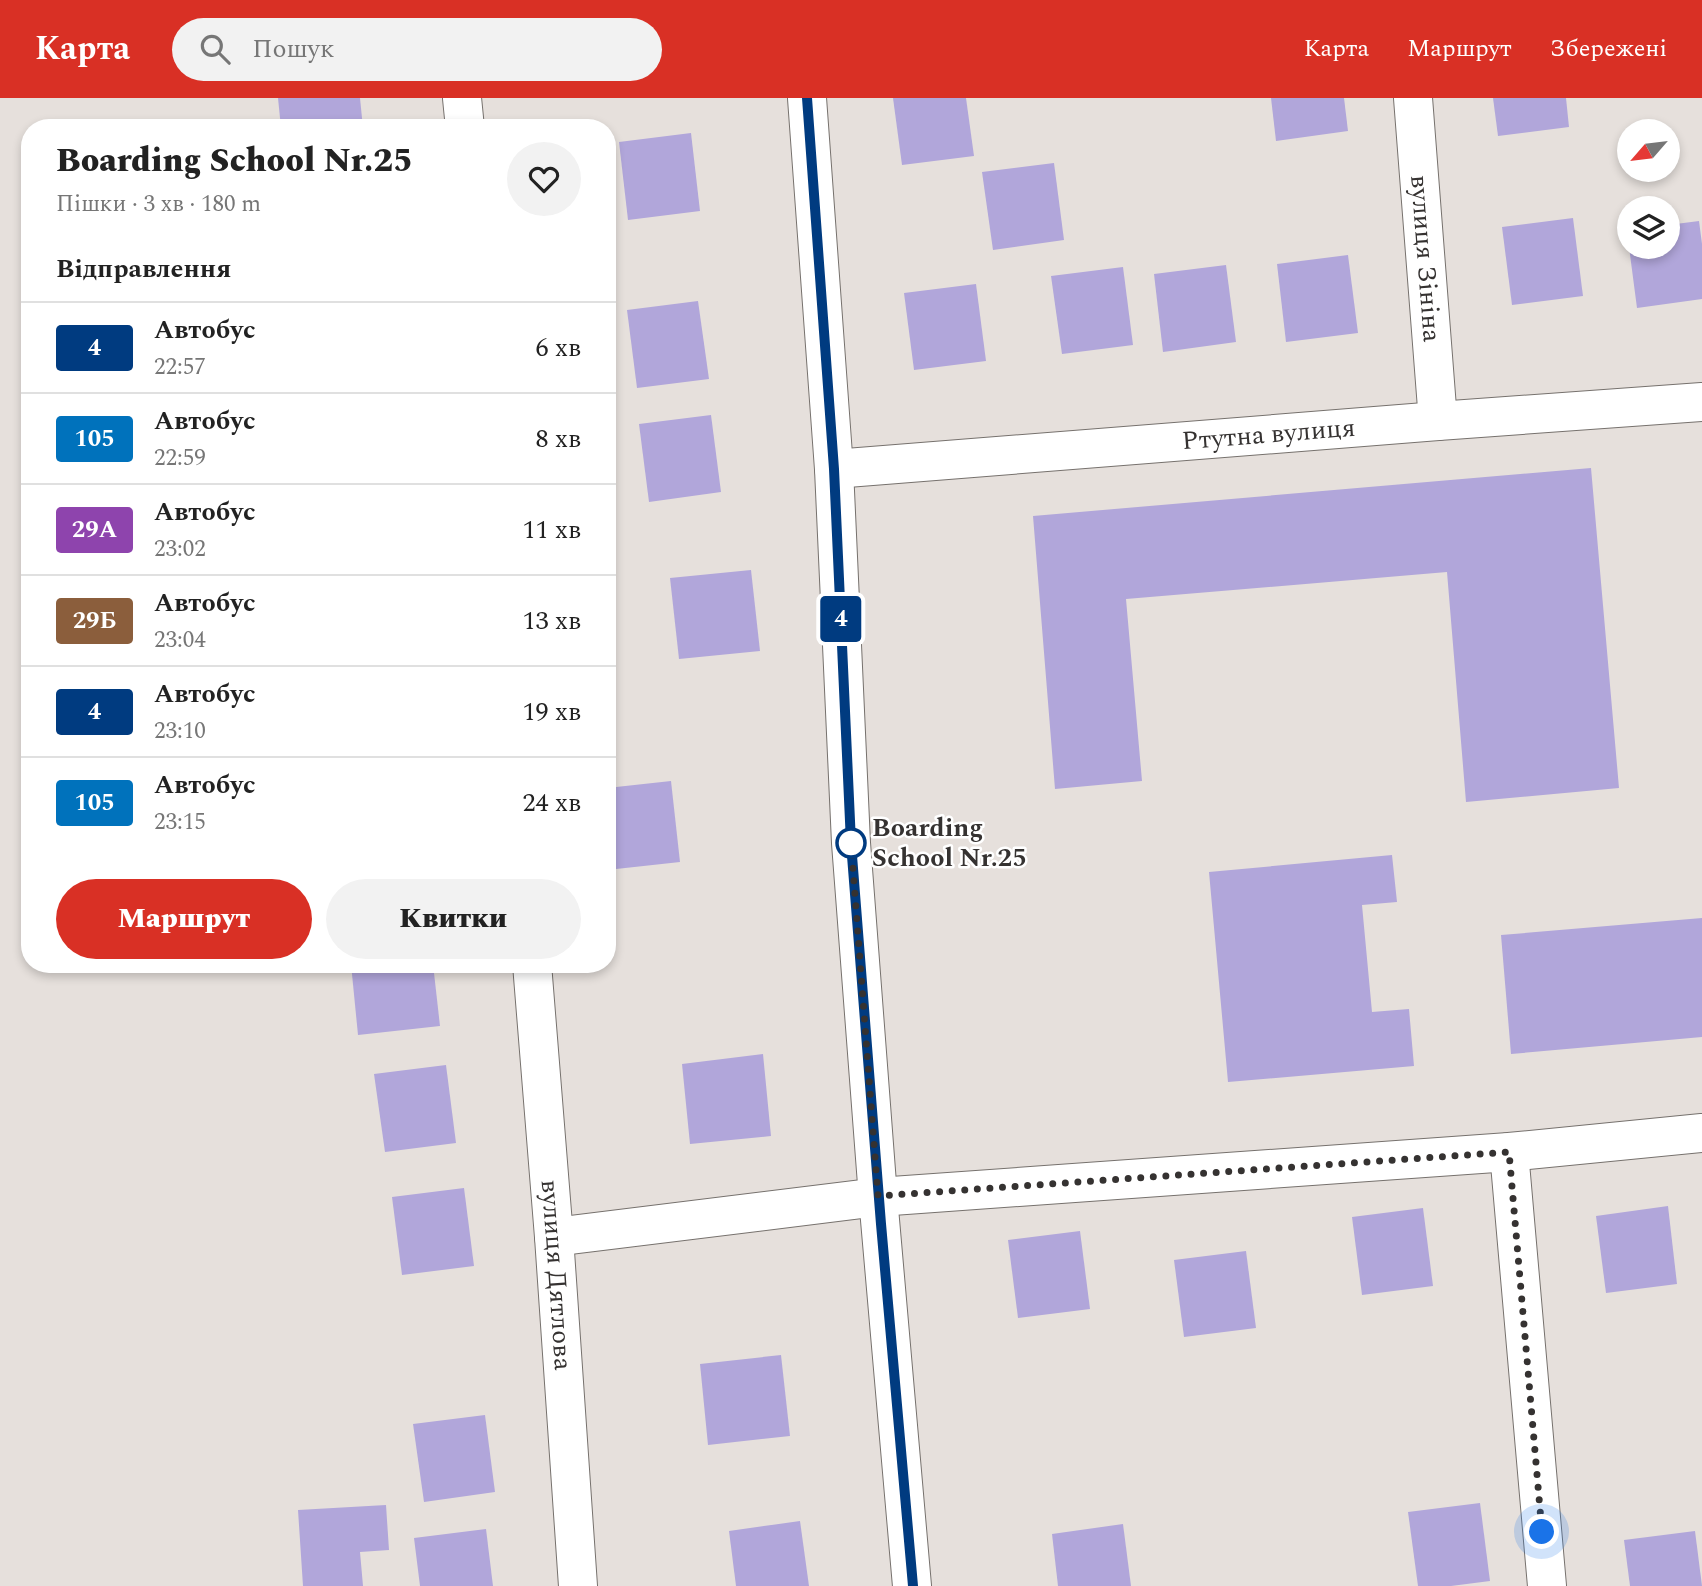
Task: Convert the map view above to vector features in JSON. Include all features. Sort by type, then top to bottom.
[{"type":"street","points":[[462,98],[464,119]]},
{"type":"street","points":[[807,98],[834,469],[851,843],[912,1586]]},
{"type":"street","name":"вулиця Зініна","points":[[1413,98],[1438,421]]},
{"type":"street","name":"Ртутна вулиця","points":[[834,469],[1702,402]]},
{"type":"street","name":"вулиця Дятлова","points":[[533,973],[578,1586]]},
{"type":"street","points":[[554,1237],[878,1196],[1509,1152],[1702,1133]]},
{"type":"street","points":[[1509,1152],[1547,1586]]},
{"type":"building","points":[[278,98],[360,98],[362,119],[280,119]]},
{"type":"building","points":[[893,98],[966,98],[974,156],[902,165]]},
{"type":"building","points":[[1271,98],[1344,98],[1348,131],[1276,141]]},
{"type":"building","points":[[1493,98],[1566,98],[1569,127],[1498,136]]},
{"type":"building","points":[[691,133],[700,211],[628,220],[619,142]]},
{"type":"building","points":[[1054,163],[1064,240],[993,250],[982,172]]},
{"type":"building","points":[[1573,218],[1583,296],[1512,305],[1502,227]]},
{"type":"building","points":[[1699,221],[1702,244],[1702,299],[1637,308],[1631,259],[1680,259],[1680,223]]},
{"type":"building","points":[[1348,255],[1358,333],[1286,342],[1277,264]]},
{"type":"building","points":[[1226,265],[1236,342],[1163,352],[1154,274]]},
{"type":"building","points":[[1123,267],[1133,345],[1062,354],[1051,276]]},
{"type":"building","points":[[976,284],[986,361],[914,370],[904,293]]},
{"type":"building","points":[[698,301],[709,379],[637,388],[627,310]]},
{"type":"building","points":[[711,415],[721,492],[649,502],[639,424]]},
{"type":"building","points":[[1591,468],[1619,788],[1466,802],[1447,572],[1126,599],[1142,781],[1055,789],[1033,516]]},
{"type":"building","points":[[751,570],[760,651],[679,659],[670,578]]},
{"type":"building","points":[[671,781],[680,862],[616,869],[616,787]]},
{"type":"building","points":[[1392,855],[1397,902],[1362,905],[1372,1012],[1409,1009],[1414,1066],[1228,1082],[1209,872]]},
{"type":"building","points":[[1702,918],[1702,1037],[1511,1054],[1501,935]]},
{"type":"building","points":[[352,973],[434,973],[440,1026],[358,1035]]},
{"type":"building","points":[[763,1054],[771,1136],[690,1144],[682,1064]]},
{"type":"building","points":[[446,1065],[456,1143],[385,1152],[374,1074]]},
{"type":"building","points":[[464,1188],[474,1266],[402,1275],[392,1197]]},
{"type":"building","points":[[1668,1206],[1677,1284],[1606,1293],[1596,1216]]},
{"type":"building","points":[[1423,1208],[1433,1286],[1362,1295],[1352,1217]]},
{"type":"building","points":[[1080,1231],[1090,1309],[1018,1318],[1008,1240]]},
{"type":"building","points":[[1246,1251],[1256,1328],[1184,1337],[1174,1260]]},
{"type":"building","points":[[781,1355],[790,1436],[708,1445],[700,1364]]},
{"type":"building","points":[[485,1415],[495,1492],[424,1502],[413,1424]]},
{"type":"building","points":[[1480,1503],[1490,1581],[1451,1586],[1418,1586],[1408,1512]]},
{"type":"building","points":[[386,1505],[389,1550],[360,1552],[363,1586],[303,1586],[298,1510]]},
{"type":"building","points":[[800,1521],[809,1586],[736,1586],[729,1531]]},
{"type":"building","points":[[1123,1524],[1131,1586],[1058,1586],[1052,1534]]},
{"type":"building","points":[[486,1529],[493,1586],[420,1586],[414,1538]]},
{"type":"building","points":[[1695,1531],[1702,1586],[1630,1586],[1624,1540]]},
{"type":"bus line","name":"4","points":[[807,98],[834,469],[851,843],[913,1586]]},
{"type":"place","name":"Boarding School Nr.25","points":[[851,843]]},
{"type":"route","points":[[851,843],[878,1196],[1509,1152],[1542,1532]]}]
